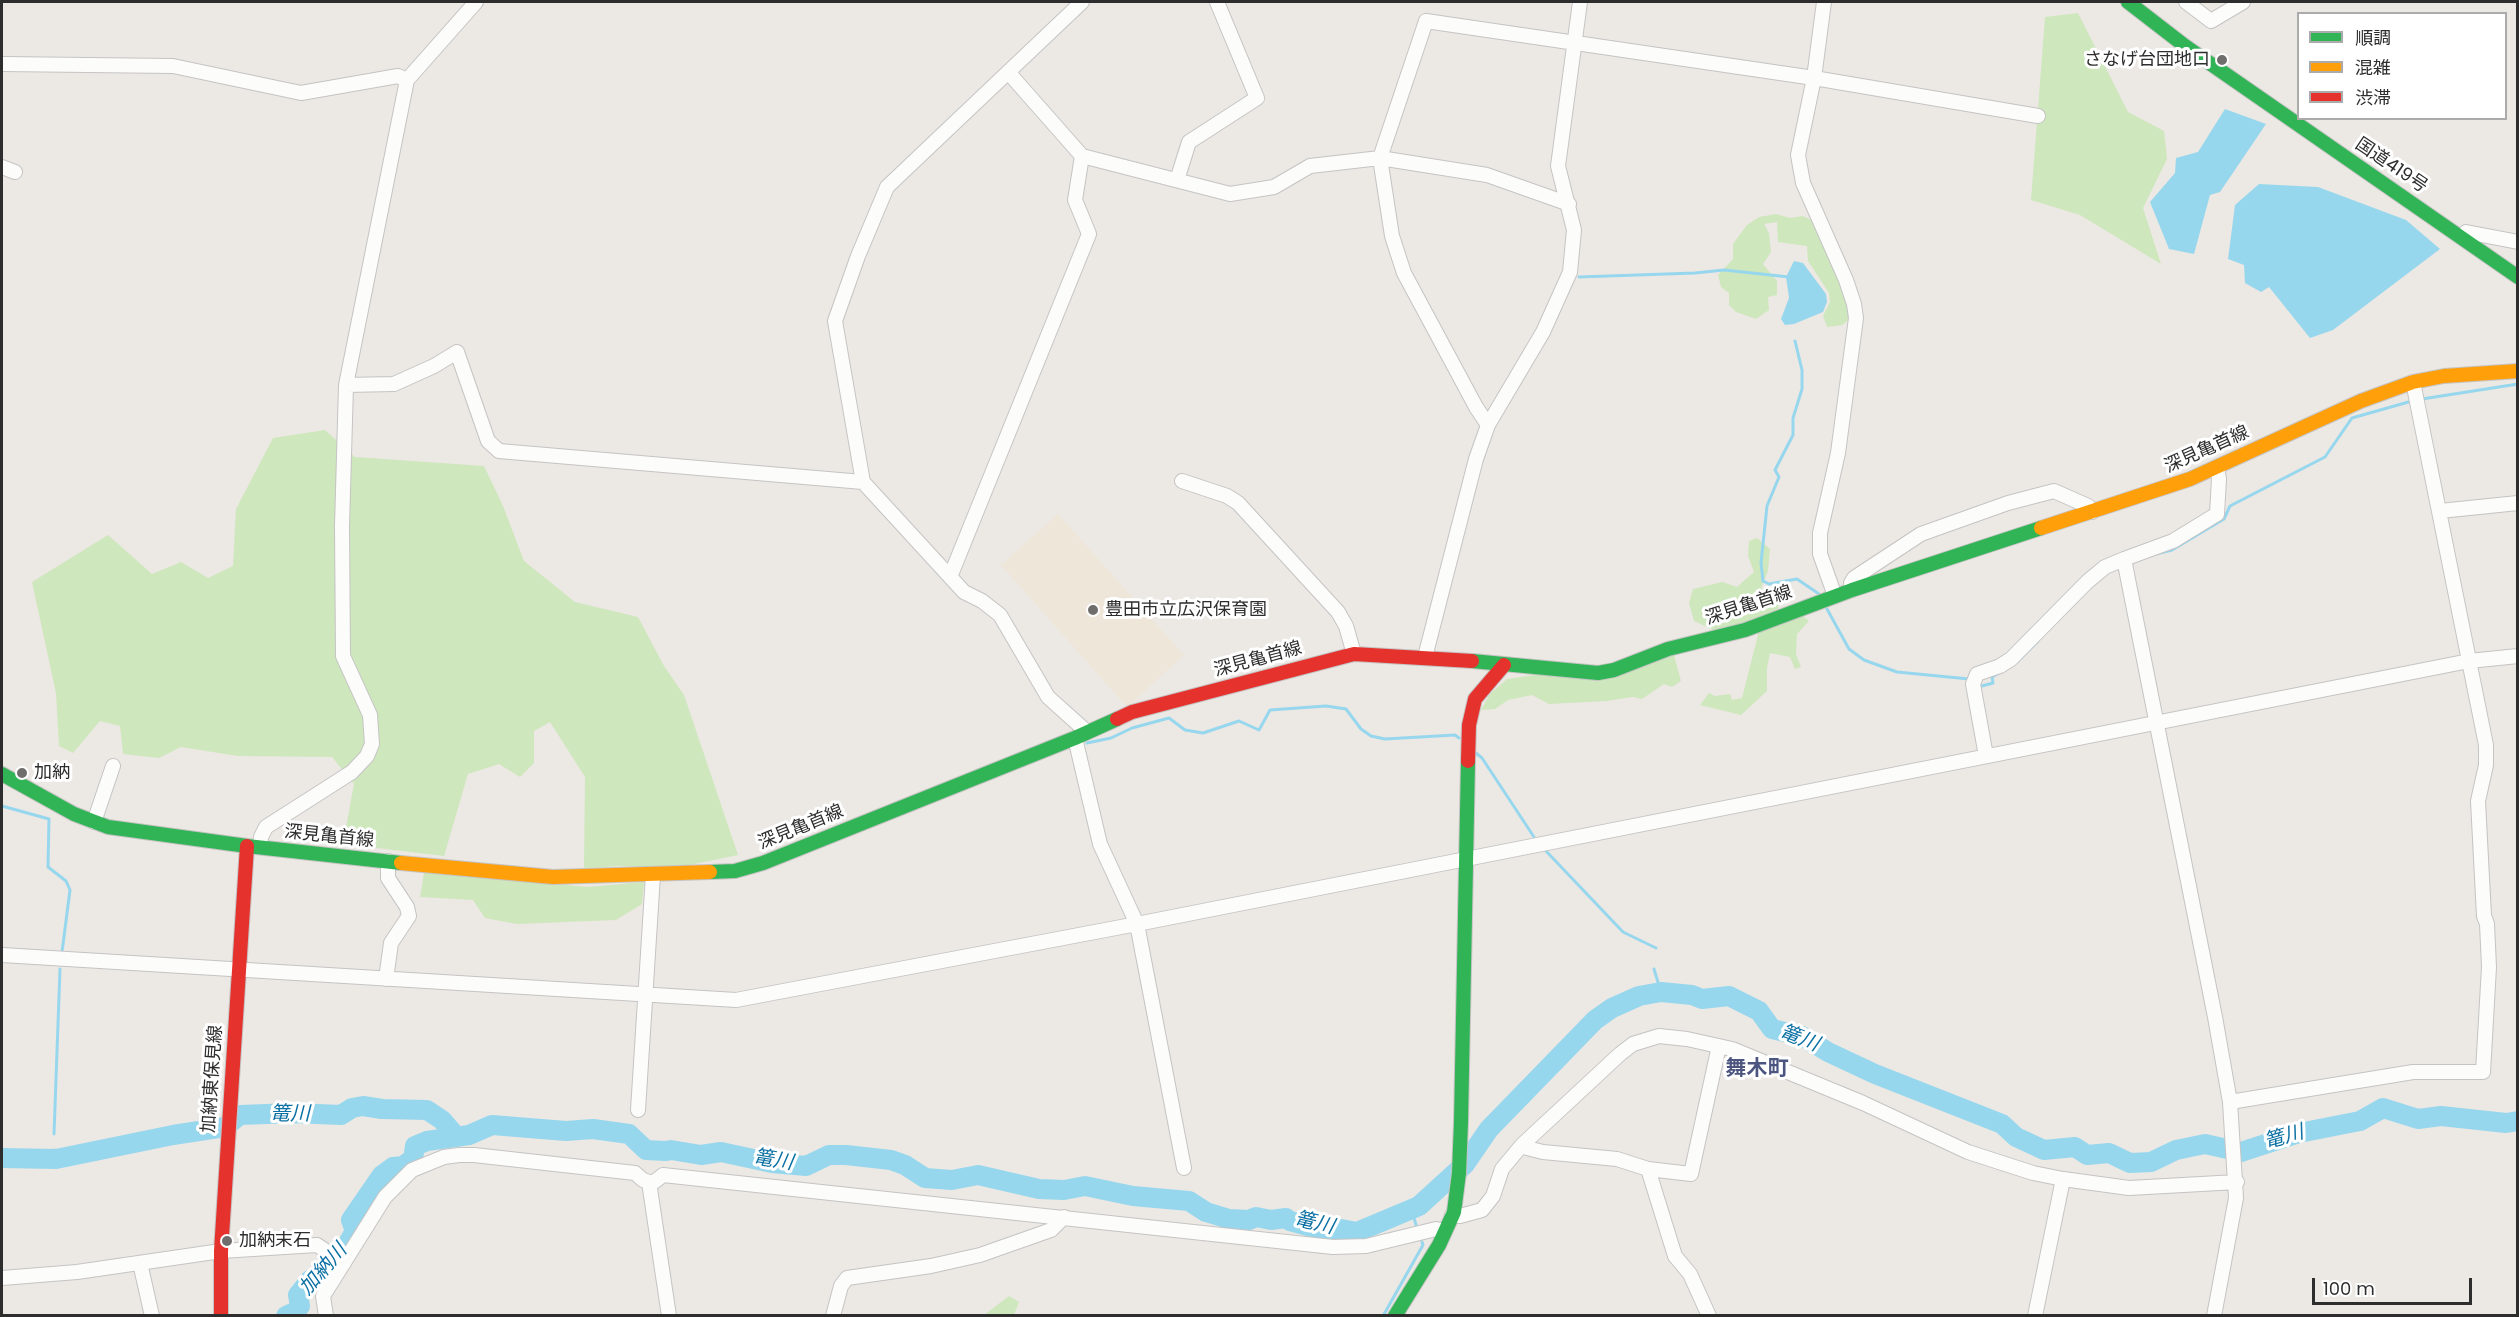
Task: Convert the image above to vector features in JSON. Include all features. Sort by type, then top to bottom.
[{"type":"main road","name":"国道419号","points":[[2128,2],[2185,46],[2486,253],[2517,277]]},
{"type":"main road","name":"深見亀首線","points":[[2,774],[108,827],[253,846],[534,876],[653,875],[735,870],[763,863],[1081,735],[1132,712],[1354,654],[1425,657],[1598,673],[1614,670],[1676,647],[1745,630],[1852,590],[2092,512],[2217,468],[2361,401],[2414,388],[2444,376],[2517,371]]},
{"type":"main road","points":[[1395,1316],[1434,1253],[1453,1214],[1459,1173],[1461,1122],[1471,709],[1482,688],[1504,664]]},
{"type":"main road","name":"加納東保見線","points":[[221,1316],[221,1251],[238,970],[253,846]]},
{"type":"street","points":[[253,846],[266,827],[352,772],[367,756],[372,744],[370,715],[343,656],[342,526],[346,385],[407,80],[476,2]]},
{"type":"street","points":[[1082,2],[887,187],[858,256],[835,321],[863,482],[964,592],[982,601],[1000,615],[1048,697],[1081,735],[1100,844],[1137,924],[1184,1168]]},
{"type":"street","points":[[1177,180],[1189,142],[1257,98],[1217,2]]},
{"type":"street","points":[[1425,657],[1476,459],[1488,425],[1543,332],[1570,272],[1574,230],[1558,166],[1580,2]]},
{"type":"street","points":[[1824,2],[1814,78],[1798,155],[1799,170],[1827,241],[1846,280],[1856,318],[1838,453],[1820,533],[1820,554],[1835,596]]},
{"type":"street","points":[[2186,2],[2211,21],[2242,2]]},
{"type":"street","points":[[1488,425],[1404,273],[1392,236],[1380,158],[1426,21],[1814,78],[2038,116]]},
{"type":"street","points":[[2,64],[173,66],[301,93],[398,76],[407,80]]},
{"type":"street","points":[[1008,72],[1082,156],[1230,194],[1274,188],[1310,166],[1380,158],[1487,175],[1569,204]]},
{"type":"street","points":[[950,577],[1089,234],[1075,200],[1082,156]]},
{"type":"street","points":[[2,167],[15,172]]},
{"type":"street","points":[[2466,232],[2517,242]]},
{"type":"street","points":[[346,385],[394,384],[434,366],[457,352],[488,441],[499,451],[863,482]]},
{"type":"street","points":[[2230,1105],[2414,1072],[2484,1072],[2489,967],[2478,801],[2486,765],[2486,745],[2414,388]]},
{"type":"street","points":[[1986,756],[1974,681],[1977,674],[2001,666],[2011,659],[2104,567],[2173,541],[2217,514],[2219,479],[2217,468]]},
{"type":"street","points":[[1182,481],[1227,496],[1238,504],[1338,612],[1346,626],[1354,654]]},
{"type":"street","points":[[1852,590],[1851,583],[1854,578],[1921,534],[2008,503],[2054,491],[2088,506],[2092,512]]},
{"type":"street","points":[[2440,512],[2517,503]]},
{"type":"street","points":[[2124,560],[2230,1105],[2237,1182],[2233,1225],[2214,1316]]},
{"type":"street","points":[[2,955],[736,1000],[1137,924],[2469,661],[2517,656]]},
{"type":"street","points":[[94,822],[113,766]]},
{"type":"street","points":[[386,979],[391,943],[409,916],[407,907],[388,878],[388,861]]},
{"type":"street","points":[[638,1110],[653,875]]},
{"type":"street","points":[[1453,1214],[1476,1214],[1488,1206],[1502,1169],[1522,1145],[1633,1044],[1645,1038],[1672,1036],[1732,1049],[1863,1103],[1994,1162],[2062,1179],[2129,1188],[2237,1182]]},
{"type":"street","points":[[1522,1145],[1543,1152],[1617,1159],[1648,1169],[1691,1174],[1719,1046]]},
{"type":"street","points":[[326,1316],[323,1296],[342,1262],[385,1197],[412,1170],[444,1156],[474,1155],[635,1173],[649,1182],[654,1182],[663,1176],[1333,1247],[1366,1246],[1436,1228],[1445,1231]]},
{"type":"street","points":[[1648,1169],[1676,1256],[1690,1274],[1709,1316]]},
{"type":"street","points":[[2035,1316],[2062,1179]]},
{"type":"street","points":[[649,1182],[669,1316]]},
{"type":"street","points":[[833,1316],[841,1286],[847,1278],[931,1266],[980,1255],[1051,1230],[1064,1217]]},
{"type":"street","points":[[2,1278],[77,1272],[221,1251],[320,1245],[342,1262]]},
{"type":"street","points":[[140,1263],[152,1316]]},
{"type":"shaded area","name":"豊田市立広沢保育園","points":[[1058,514],[1184,655],[1127,707],[1001,565]]},
{"type":"green space","points":[[2078,13],[2128,112],[2164,131],[2167,159],[2143,208],[2161,264],[2080,215],[2031,200],[2045,17]]},
{"type":"green space","points":[[1776,214],[1790,218],[1802,216],[1815,221],[1845,286],[1851,318],[1842,325],[1827,327],[1823,316],[1830,302],[1829,293],[1808,261],[1807,246],[1778,242],[1777,222],[1764,224],[1769,233],[1771,252],[1763,264],[1777,281],[1777,295],[1768,297],[1769,310],[1756,319],[1736,312],[1729,305],[1729,293],[1721,287],[1718,275],[1733,259],[1733,244],[1747,225],[1759,217]]},
{"type":"green space","points":[[325,430],[355,457],[484,466],[503,506],[524,561],[575,602],[638,617],[664,666],[684,695],[738,855],[670,869],[621,866],[584,868],[585,777],[550,722],[534,731],[534,763],[520,777],[499,764],[468,774],[444,856],[343,844],[354,784],[332,757],[238,756],[181,747],[159,758],[123,754],[120,726],[100,721],[73,753],[59,746],[56,693],[32,582],[108,535],[152,574],[181,562],[208,578],[233,566],[236,509],[273,438]]},
{"type":"green space","points":[[1757,538],[1770,549],[1768,571],[1761,588],[1772,591],[1779,606],[1775,614],[1803,616],[1809,621],[1797,634],[1796,654],[1801,667],[1795,669],[1790,657],[1770,653],[1767,668],[1767,691],[1741,715],[1700,705],[1709,693],[1715,696],[1730,694],[1732,700],[1742,698],[1758,635],[1755,624],[1718,632],[1694,621],[1689,603],[1693,589],[1722,582],[1737,587],[1754,572],[1748,556],[1749,541]]},
{"type":"green space","points":[[1674,655],[1681,681],[1672,687],[1664,684],[1642,699],[1633,697],[1549,704],[1532,695],[1508,700],[1495,709],[1481,710],[1490,694],[1507,679]]},
{"type":"green space","points":[[424,873],[588,887],[644,882],[642,904],[616,920],[517,924],[485,918],[473,900],[420,897]]},
{"type":"green space","points":[[1009,1296],[1019,1302],[1014,1315],[984,1315]]},
{"type":"water","points":[[2225,109],[2266,124],[2220,192],[2210,195],[2194,254],[2169,249],[2150,202],[2175,173],[2176,158],[2198,152]]},
{"type":"water","points":[[2259,184],[2318,187],[2406,220],[2440,249],[2333,330],[2310,338],[2269,287],[2261,292],[2245,283],[2244,265],[2228,259],[2235,205]]},
{"type":"water","points":[[1794,261],[1803,263],[1826,294],[1827,302],[1823,312],[1794,324],[1785,325],[1781,319],[1789,298],[1786,277]]},
{"type":"waterway","points":[[1579,277],[1724,270],[1789,277]]},
{"type":"waterway","points":[[1795,341],[1802,370],[1802,389],[1793,418],[1793,435],[1775,470],[1779,477],[1767,506],[1761,563],[1763,581],[1769,584],[1797,579],[1819,594]]},
{"type":"waterway","points":[[2422,399],[2518,384]]},
{"type":"waterway","points":[[2156,554],[2172,550],[2224,519],[2230,506],[2325,457],[2352,418],[2412,401]]},
{"type":"waterway","points":[[1827,609],[1849,649],[1864,660],[1897,672],[1969,679]]},
{"type":"waterway","points":[[2017,662],[2038,641]]},
{"type":"waterway","points":[[1978,687],[1993,683],[1992,677],[1999,673]]},
{"type":"waterway","points":[[1087,743],[1111,738],[1132,728],[1169,718],[1185,730],[1203,733],[1239,721],[1259,730],[1270,710],[1326,706],[1346,709],[1361,729],[1371,736],[1385,739],[1455,735],[1459,738]]},
{"type":"waterway","points":[[1476,753],[1482,758],[1534,837]]},
{"type":"waterway","points":[[2,806],[49,819],[48,867],[66,881],[70,890],[62,952]]},
{"type":"waterway","points":[[1546,851],[1623,932],[1656,948]]},
{"type":"waterway","points":[[54,1134],[60,969]]},
{"type":"waterway","points":[[1654,969],[1661,992]]},
{"type":"waterway","name":"篭川","points":[[286,1316],[295,1312],[300,1306],[298,1295],[310,1280],[325,1272],[344,1250],[355,1231],[351,1220],[382,1175],[393,1167],[403,1166],[413,1159],[415,1146],[427,1141],[469,1135],[492,1125],[566,1131],[593,1129],[629,1134],[646,1150],[671,1150],[701,1155],[721,1152],[772,1163],[806,1166],[829,1155],[891,1160],[905,1165],[925,1178],[952,1180],[978,1175],[1039,1189],[1064,1190],[1085,1186],[1133,1196],[1189,1201],[1206,1212],[1229,1219],[1286,1218],[1319,1229],[1357,1232],[1419,1206],[1465,1164],[1489,1129],[1595,1020],[1612,1008],[1639,996],[1661,992],[1692,995],[1702,999],[1729,996],[1759,1011],[1772,1029],[1802,1036],[1828,1052],[1875,1074],[2002,1124],[2016,1137],[2044,1150],[2075,1147],[2087,1155],[2109,1153],[2130,1163],[2151,1162],[2176,1150],[2205,1144],[2241,1152],[2299,1133],[2360,1121],[2383,1108],[2418,1119],[2441,1116],[2506,1123],[2518,1121]]},
{"type":"waterway","name":"篭川","points":[[2,1158],[56,1159],[173,1135],[225,1127],[240,1115],[293,1113],[341,1115],[352,1108],[363,1106],[382,1109],[427,1110],[442,1120],[455,1135]]},
{"type":"waterway","points":[[54,1150],[56,1159]]},
{"type":"waterway","points":[[1417,1228],[1414,1218],[1419,1206]]},
{"type":"waterway","points":[[1383,1316],[1423,1245],[1422,1242]]},
{"type":"traffic: fast","points":[[2128,2],[2185,46],[2518,277]]},
{"type":"traffic: fast","points":[[1472,661],[1598,673],[1614,670],[1668,649],[1745,630],[1852,590],[2041,528]]},
{"type":"traffic: fast","points":[[710,872],[735,871],[763,863],[1117,719]]},
{"type":"traffic: fast","points":[[1395,1316],[1439,1245],[1454,1212],[1459,1173],[1461,1122],[1468,761]]},
{"type":"traffic: fast","points":[[2,774],[74,814],[108,827],[247,846],[401,863]]},
{"type":"traffic: slow","points":[[2041,528],[2190,479],[2361,401],[2413,382],[2444,376],[2518,371]]},
{"type":"traffic: slow","points":[[401,863],[553,877],[710,872]]},
{"type":"traffic: jam","points":[[1117,719],[1132,712],[1354,654],[1472,661]]},
{"type":"traffic: jam","points":[[1468,761],[1469,725],[1475,699],[1504,665]]},
{"type":"traffic: jam","points":[[221,1316],[221,1251],[247,846]]},
{"type":"place","name":"さなげ台団地口","points":[[2222,60]]},
{"type":"place","name":"豊田市立広沢保育園","points":[[1093,610]]},
{"type":"place","name":"加納","points":[[22,773]]},
{"type":"place","name":"加納末石","points":[[227,1241]]},
{"type":"district","name":"舞木町","points":[[1757,1070]]},
{"type":"water label","name":"加納川","points":[[324,1270]]}]
